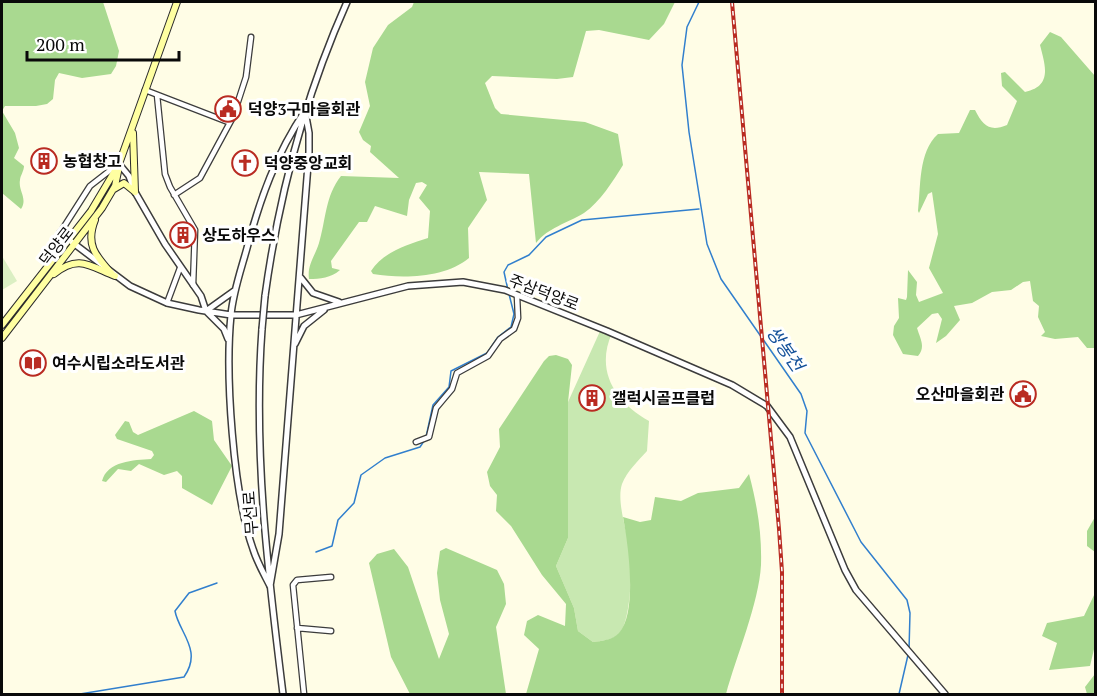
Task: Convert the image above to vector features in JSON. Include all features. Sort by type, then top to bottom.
[{"type":"main road","name":"덕양로","points":[[2,325],[97,214],[112,191],[119,164],[177,2]]},
{"type":"main road","points":[[133,125],[132,165],[135,192]]},
{"type":"main road","name":"덕양로","points":[[3,335],[43,285],[119,164]]},
{"type":"main road","points":[[112,191],[124,183],[135,192]]},
{"type":"main road","points":[[97,214],[90,234],[90,246],[115,276]]},
{"type":"main road","points":[[43,285],[72,262],[81,263],[115,276]]},
{"type":"street","points":[[270,586],[253,549],[242,501],[232,414],[231,315],[236,287],[260,202],[278,156],[305,111],[347,2]]},
{"type":"street","points":[[174,195],[200,178],[234,114],[246,77],[251,37]]},
{"type":"street","points":[[146,90],[228,122]]},
{"type":"street","points":[[157,95],[165,174],[174,195],[195,230],[193,285]]},
{"type":"street","points":[[270,586],[279,534],[309,142],[305,111]]},
{"type":"street","name":"무선로","points":[[283,694],[270,586],[259,443],[262,329],[265,296],[282,194],[305,111]]},
{"type":"street","points":[[119,164],[129,176],[135,192],[180,268],[193,285],[206,311],[224,329],[230,346]]},
{"type":"street","name":"덕양로","points":[[60,233],[87,190],[119,164]]},
{"type":"street","name":"주삼덕양로","points":[[60,233],[115,276],[167,303],[231,315],[296,315],[341,302],[435,283],[471,282],[505,290],[732,385],[767,406],[790,437],[852,583],[945,694]]},
{"type":"street","points":[[167,303],[180,268]]},
{"type":"street","points":[[299,272],[303,283],[313,292],[341,302]]},
{"type":"street","points":[[206,311],[231,295],[236,287]]},
{"type":"street","points":[[416,442],[428,438],[436,408],[452,389],[457,373],[488,356],[500,339],[514,329],[518,318],[516,295]]},
{"type":"street","points":[[293,349],[304,326],[327,307]]},
{"type":"street","points":[[304,694],[294,582],[331,577]]},
{"type":"street","points":[[297,628],[330,631]]},
{"type":"green space","points":[[2,2],[103,2],[119,51],[116,66],[111,74],[82,78],[59,73],[55,80],[53,99],[47,104],[5,106],[2,111]]},
{"type":"green space","points":[[414,2],[675,2],[664,24],[649,40],[599,30],[586,31],[573,77],[557,79],[492,76],[485,83],[495,108],[501,114],[585,122],[618,134],[623,165],[601,197],[584,213],[552,229],[536,243],[529,174],[479,172],[487,200],[468,228],[469,258],[448,270],[436,273],[410,276],[373,274],[371,271],[376,264],[389,254],[428,238],[430,211],[419,198],[427,185],[422,182],[416,183],[409,200],[407,216],[375,206],[367,222],[359,222],[331,261],[332,268],[340,270],[325,278],[309,279],[310,265],[319,243],[329,200],[341,176],[399,178],[370,152],[371,146],[363,140],[359,132],[370,106],[365,82],[373,48],[388,25],[412,7]]},
{"type":"green space","points":[[1050,32],[1061,37],[1095,76],[1095,348],[1087,348],[1078,337],[1055,339],[1041,336],[1045,332],[1038,317],[1039,306],[1033,301],[1030,281],[1023,282],[1011,290],[992,292],[972,303],[954,306],[960,320],[946,336],[936,343],[942,319],[938,313],[932,314],[917,328],[922,346],[918,356],[903,354],[893,335],[894,326],[899,318],[898,298],[906,300],[907,297],[908,270],[917,282],[916,295],[919,302],[943,293],[929,268],[938,234],[932,192],[928,194],[919,213],[918,211],[922,170],[927,150],[938,134],[959,133],[970,110],[975,110],[984,124],[992,128],[1007,125],[1017,101],[1002,86],[1001,73],[1005,72],[1025,92],[1040,85],[1045,74],[1045,67],[1040,45]]},
{"type":"green space","points":[[2,111],[15,133],[19,148],[14,158],[24,166],[20,180],[24,201],[21,209],[2,193]]},
{"type":"green space","points":[[2,256],[17,281],[2,290]]},
{"type":"green space","name":"갤럭시골프클럽","points":[[601,329],[612,333],[607,347],[606,360],[611,384],[626,405],[649,421],[647,451],[627,475],[621,491],[621,509],[631,560],[630,595],[626,618],[619,634],[607,640],[593,642],[578,631],[574,608],[556,566],[568,538],[568,402]]},
{"type":"green space","points":[[556,355],[568,359],[572,365],[568,402],[568,538],[556,566],[574,608],[578,631],[593,642],[614,637],[625,623],[630,594],[630,577],[623,517],[640,522],[651,520],[655,497],[681,501],[698,493],[739,488],[749,474],[758,519],[761,565],[752,613],[726,694],[526,694],[539,649],[524,635],[527,621],[538,615],[565,626],[566,604],[542,575],[511,526],[496,511],[497,495],[490,486],[487,472],[500,447],[499,429],[544,361],[549,356]]},
{"type":"green space","points":[[194,411],[212,421],[214,440],[232,466],[212,505],[182,488],[182,476],[177,471],[164,475],[139,464],[131,471],[118,469],[106,482],[102,481],[109,469],[115,466],[129,461],[151,459],[154,455],[152,451],[117,439],[115,435],[125,421],[129,422],[133,432],[138,435]]},
{"type":"green space","points":[[1095,517],[1095,552],[1087,546],[1087,531]]},
{"type":"green space","points":[[446,548],[497,570],[504,584],[506,604],[496,627],[506,694],[410,694],[391,657],[369,563],[377,554],[394,549],[408,567],[439,659],[449,634],[440,600],[437,573],[440,551]]},
{"type":"green space","points":[[1095,593],[1095,645],[1090,666],[1049,670],[1057,643],[1042,636],[1047,623],[1084,616]]},
{"type":"green space","points":[[1095,674],[1095,694],[1087,694],[1085,687]]},
{"type":"waterway","name":"쌍봉천","points":[[699,2],[687,27],[682,65],[689,132],[707,244],[721,279],[801,394],[807,411],[805,433],[861,542],[907,600],[910,613],[909,650]]},
{"type":"waterway","points":[[508,290],[504,272],[508,265],[529,255],[546,237],[582,220],[699,209]]},
{"type":"waterway","points":[[426,437],[433,405],[449,387],[451,371],[487,353],[498,337],[511,327],[514,314],[509,294]]},
{"type":"waterway","points":[[316,552],[332,546],[338,520],[354,503],[361,475],[385,458],[420,447],[424,441]]},
{"type":"waterway","points":[[80,694],[184,677],[189,667],[191,650],[175,611],[189,593],[217,583]]},
{"type":"waterway","name":"쌍봉천","points":[[899,694],[908,655]]},
{"type":"railway","points":[[732,2],[779,529],[782,572],[782,694]]},
{"type":"place","name":"덕양3구마을회관","points":[[228,109]]},
{"type":"place","name":"농협창고","points":[[44,161]]},
{"type":"place","name":"덕양중앙교회","points":[[245,163]]},
{"type":"place","name":"상도하우스","points":[[183,235]]},
{"type":"place","name":"여수시립소라도서관","points":[[33,363]]},
{"type":"place","name":"오산마을회관","points":[[1023,394]]},
{"type":"place","name":"갤럭시골프클럽","points":[[592,398]]}]
